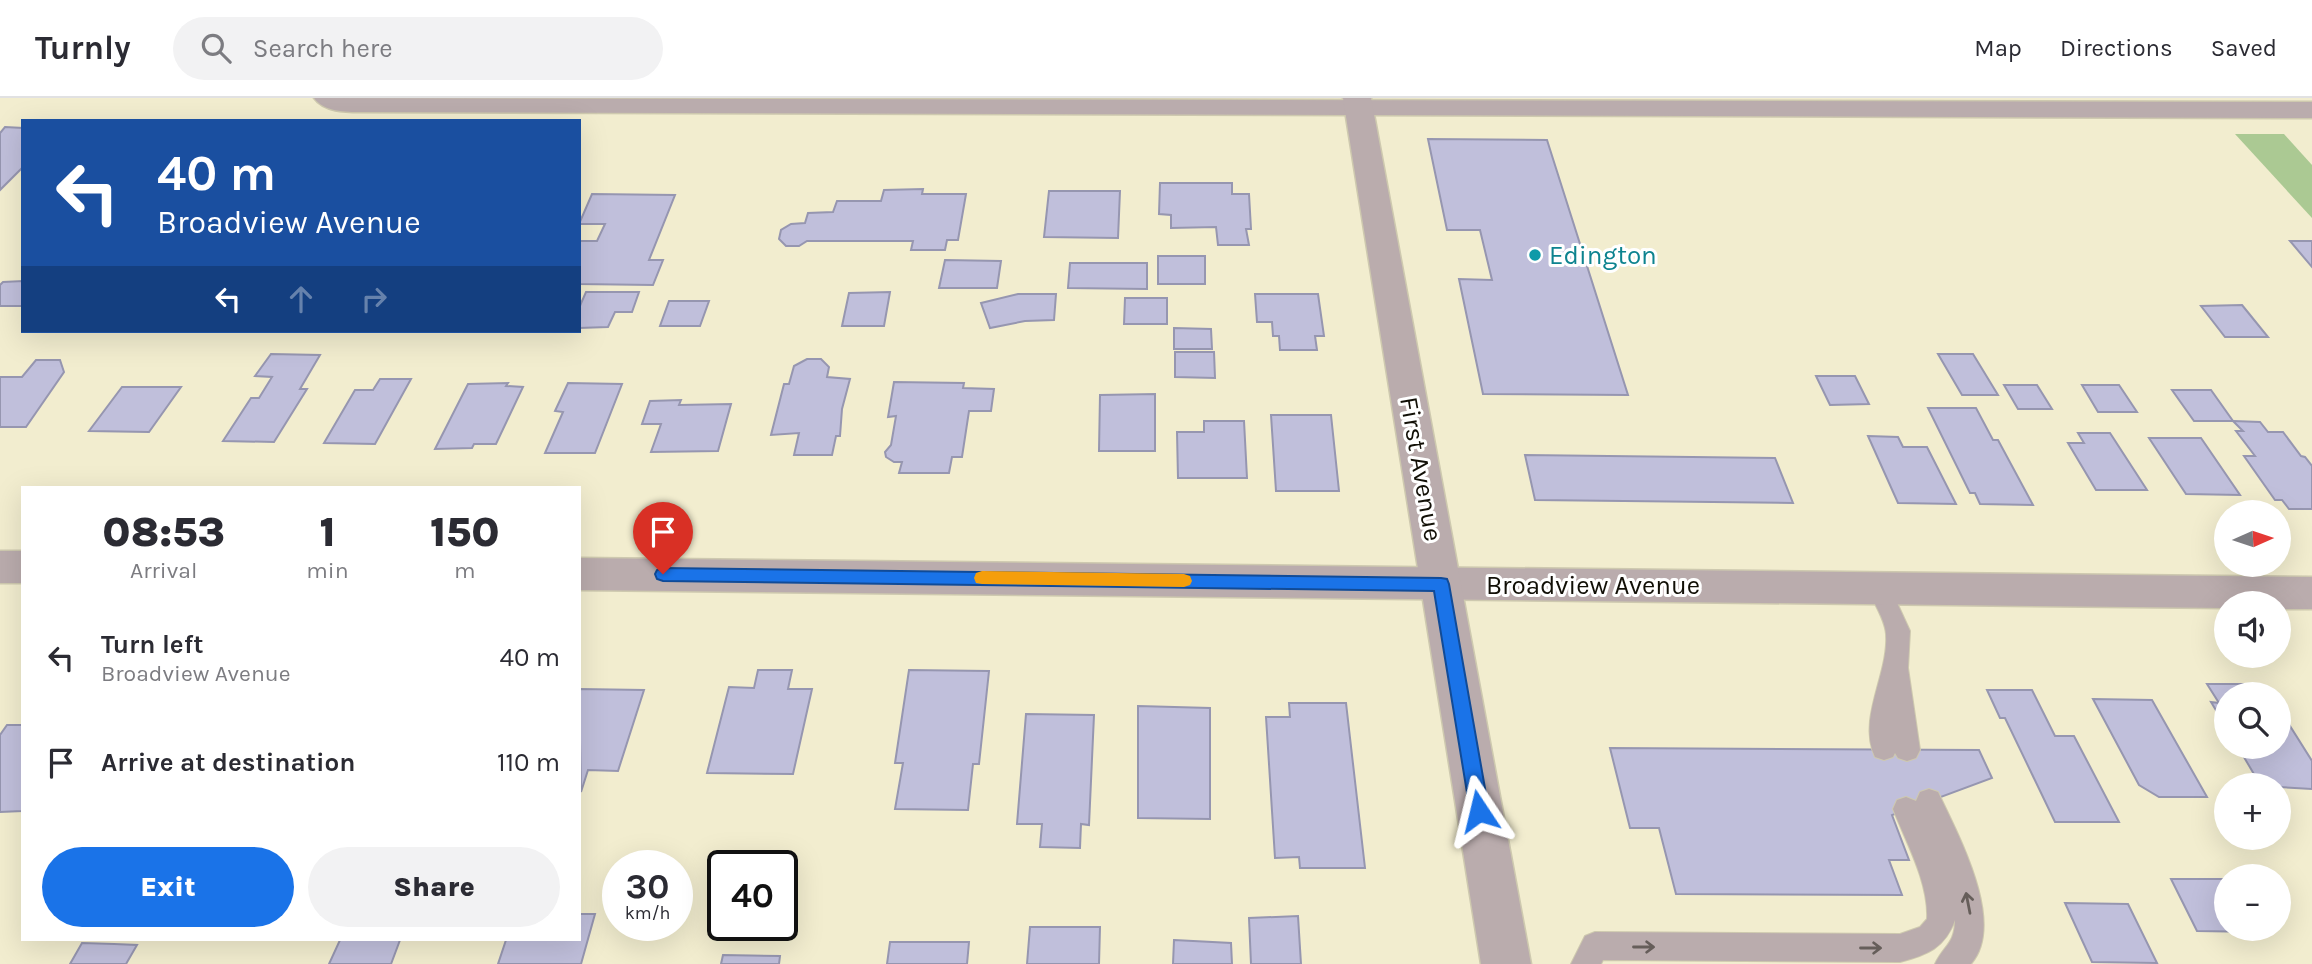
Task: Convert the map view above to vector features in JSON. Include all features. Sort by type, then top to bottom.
[{"type":"street","points":[[328,98],[341,103],[374,104],[2146,103],[2312,110]]},
{"type":"street","name":"First Avenue","points":[[1358,102],[1506,964]]},
{"type":"street","points":[[0,567],[21,568]]},
{"type":"street","name":"Broadview Avenue","points":[[581,573],[2312,593]]},
{"type":"lane","points":[[1879,588],[1898,631],[1896,749]]},
{"type":"lane","points":[[1586,964],[1595,947],[1900,948],[1921,944],[1933,935],[1942,921],[1942,902],[1917,805],[1970,902],[1970,926],[1966,947],[1950,964]]},
{"type":"green space","points":[[2235,134],[2284,134],[2312,165],[2312,218]]},
{"type":"building","points":[[5,127],[21,128],[21,169],[0,190],[0,133]]},
{"type":"building","name":"Edington","points":[[1428,139],[1547,140],[1628,395],[1483,394],[1459,279],[1492,280],[1480,230],[1447,230]]},
{"type":"building","points":[[1160,183],[1232,183],[1232,194],[1249,194],[1251,229],[1246,229],[1249,245],[1218,245],[1216,227],[1171,228],[1171,215],[1159,214]]},
{"type":"building","points":[[923,189],[922,194],[966,194],[958,240],[947,240],[945,250],[911,250],[913,241],[807,241],[799,246],[786,246],[779,239],[781,230],[791,224],[805,223],[808,213],[833,212],[837,201],[881,201],[884,190]]},
{"type":"building","points":[[1049,191],[1120,191],[1118,238],[1044,237]]},
{"type":"building","points":[[592,194],[675,195],[649,260],[663,260],[653,285],[581,284],[581,241],[597,241],[605,224],[581,224]]},
{"type":"building","points":[[2290,241],[2312,241],[2312,267]]},
{"type":"building","points":[[1158,256],[1205,256],[1205,284],[1158,284]]},
{"type":"building","points":[[945,260],[1001,261],[997,288],[939,288]]},
{"type":"building","points":[[1070,263],[1147,263],[1147,289],[1068,288]]},
{"type":"building","points":[[21,281],[21,306],[0,306],[0,285],[3,282]]},
{"type":"building","points":[[586,292],[639,292],[632,312],[615,312],[608,327],[581,328],[581,303]]},
{"type":"building","points":[[890,292],[884,326],[842,326],[849,293]]},
{"type":"building","points":[[1018,294],[1056,294],[1054,320],[1025,321],[990,328],[981,303]]},
{"type":"building","points":[[1255,294],[1318,294],[1324,336],[1315,336],[1317,350],[1280,350],[1279,336],[1273,336],[1272,322],[1257,322]]},
{"type":"building","points":[[1125,298],[1167,298],[1167,324],[1124,324]]},
{"type":"building","points":[[669,301],[709,301],[700,326],[660,326]]},
{"type":"building","points":[[2242,305],[2268,337],[2225,337],[2201,306]]},
{"type":"building","points":[[1174,328],[1211,329],[1212,349],[1174,349]]},
{"type":"building","points":[[1175,352],[1214,352],[1215,378],[1175,377]]},
{"type":"building","points":[[271,354],[320,355],[300,389],[307,389],[274,442],[223,441],[251,398],[259,398],[272,377],[255,376]]},
{"type":"building","points":[[1938,354],[1973,354],[1998,395],[1962,395]]},
{"type":"building","points":[[807,359],[821,359],[829,367],[827,377],[850,379],[842,409],[840,436],[836,436],[832,455],[794,455],[799,433],[771,435],[784,384],[789,384],[794,366]]},
{"type":"building","points":[[36,360],[60,360],[64,372],[26,427],[0,427],[0,377],[22,377]]},
{"type":"building","points":[[1816,376],[1855,376],[1869,404],[1830,405]]},
{"type":"building","points":[[380,379],[411,379],[375,444],[324,443],[355,390],[373,390]]},
{"type":"building","points":[[894,382],[964,383],[963,388],[994,389],[991,411],[969,411],[962,457],[952,457],[949,473],[899,473],[902,462],[894,462],[886,457],[885,452],[891,445],[896,416],[888,417]]},
{"type":"building","points":[[508,383],[506,386],[523,387],[496,444],[435,449],[468,384]]},
{"type":"building","points":[[568,383],[622,384],[595,453],[545,453],[563,412],[555,411]]},
{"type":"building","points":[[2004,385],[2037,385],[2052,409],[2018,409]]},
{"type":"building","points":[[2082,385],[2119,385],[2137,412],[2098,412]]},
{"type":"building","points":[[122,387],[181,387],[149,432],[89,431]]},
{"type":"building","points":[[2172,390],[2211,390],[2233,421],[2194,421]]},
{"type":"building","points":[[1155,394],[1155,451],[1099,451],[1100,395]]},
{"type":"building","points":[[681,400],[679,405],[731,404],[718,451],[651,452],[661,424],[642,424],[650,401]]},
{"type":"building","points":[[1928,408],[1976,408],[1993,440],[1998,440],[2033,505],[1980,504],[1975,493],[1970,493]]},
{"type":"building","points":[[1271,415],[1331,415],[1339,491],[1276,491]]},
{"type":"building","points":[[1204,421],[1244,421],[1247,478],[1178,478],[1177,432],[1204,432]]},
{"type":"building","points":[[2233,421],[2260,422],[2268,432],[2283,432],[2312,466],[2312,509],[2291,509],[2291,500],[2275,500],[2244,456],[2255,456],[2236,431],[2243,431]]},
{"type":"building","points":[[2078,433],[2110,433],[2147,490],[2096,490],[2068,443],[2084,443]]},
{"type":"building","points":[[1868,436],[1898,437],[1903,447],[1927,447],[1956,504],[1898,503]]},
{"type":"building","points":[[2149,438],[2201,438],[2240,495],[2186,494]]},
{"type":"building","points":[[1525,455],[1775,458],[1793,503],[1535,500]]},
{"type":"building","points":[[758,670],[792,670],[788,689],[812,689],[793,774],[707,773],[729,687],[754,688]]},
{"type":"building","points":[[909,670],[989,671],[979,764],[973,764],[968,810],[895,809],[903,763],[895,763]]},
{"type":"building","points":[[2207,684],[2214,684],[2214,695]]},
{"type":"building","points":[[581,689],[644,690],[618,771],[588,770],[581,792]]},
{"type":"building","points":[[1987,690],[2032,690],[2055,736],[2074,736],[2119,822],[2055,822],[2005,718],[2000,718]]},
{"type":"building","points":[[2093,699],[2152,700],[2207,797],[2159,797],[2139,785]]},
{"type":"building","points":[[1289,703],[1346,703],[1365,868],[1300,868],[1299,857],[1275,858],[1266,717],[1290,717]]},
{"type":"building","points":[[1138,706],[1210,708],[1210,819],[1138,818]]},
{"type":"building","points":[[1026,714],[1094,715],[1089,825],[1081,824],[1080,848],[1040,847],[1042,824],[1017,824]]},
{"type":"building","points":[[7,725],[21,725],[21,811],[0,812],[0,735]]},
{"type":"building","points":[[2291,728],[2312,761],[2312,789],[2291,788],[2291,773],[2253,773],[2245,759],[2291,759]]},
{"type":"building","points":[[1610,748],[1979,750],[1992,778],[1892,815],[1909,860],[1889,860],[1902,895],[1676,894],[1659,828],[1630,828]]},
{"type":"building","points":[[2171,879],[2214,879],[2214,931],[2197,931]]},
{"type":"building","points":[[2065,903],[2128,904],[2157,963],[2092,962]]},
{"type":"building","points":[[581,914],[595,914],[581,964],[498,964],[506,941],[581,941]]},
{"type":"building","points":[[1298,916],[1301,964],[1251,964],[1249,918]]},
{"type":"building","points":[[1030,927],[1100,927],[1099,964],[1027,964]]},
{"type":"building","points":[[1174,940],[1231,943],[1232,964],[1173,964]]},
{"type":"building","points":[[340,941],[400,941],[391,964],[329,964]]},
{"type":"building","points":[[890,942],[969,942],[967,964],[887,964]]},
{"type":"building","points":[[82,943],[137,945],[126,964],[70,964]]},
{"type":"building","points":[[723,955],[780,956],[779,964],[721,964]]},
{"type":"slow traffic","points":[[982,578],[1184,581]]},
{"type":"place","name":"Edington","points":[[1535,255]]},
{"type":"route","points":[[663,574],[1441,584],[1479,811]]}]
